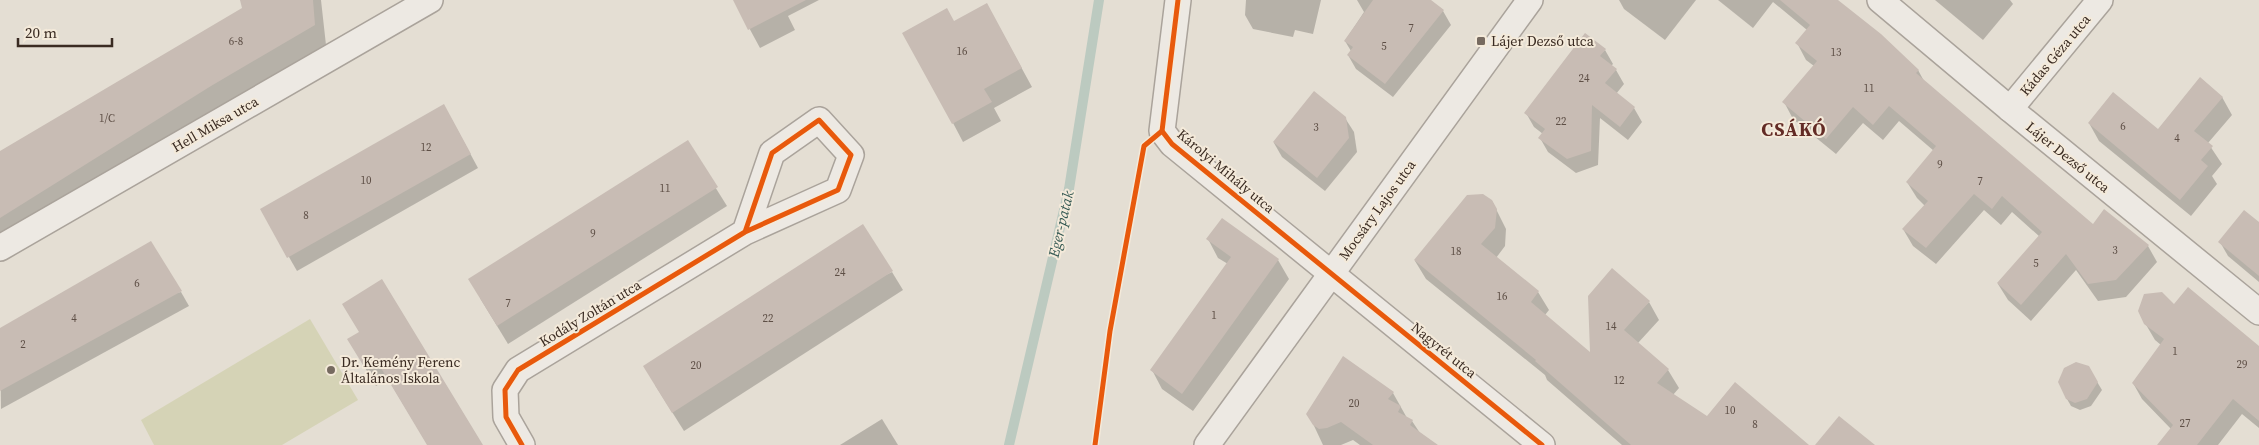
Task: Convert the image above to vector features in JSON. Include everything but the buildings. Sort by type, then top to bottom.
[{"type":"street","name":"Hell Miksa utca","points":[[0,248],[430,0]]},
{"type":"street","name":"Károlyi Mihály utca","points":[[1178,0],[1162,130],[1172,144],[1331,273]]},
{"type":"street","name":"Mocsáry Lajos utca","points":[[1207,445],[1530,0]]},
{"type":"street","name":"Lájer Dezső utca","points":[[1880,0],[2010,110],[2259,312]]},
{"type":"street","name":"Kádas Géza utca","points":[[2010,110],[2100,0]]},
{"type":"street","name":"Kodály Zoltán utca","points":[[522,445],[506,418],[505,390],[518,370],[745,232],[838,190],[851,155],[819,120],[772,153],[745,232]]},
{"type":"street","name":"Nagyrét utca","points":[[1331,273],[1542,445]]},
{"type":"shaded area","points":[[310,319],[358,400],[282,445],[154,445],[141,420]]},
{"type":"waterway","name":"Eger-patak","points":[[1009,445],[1069,189],[1099,0]]},
{"type":"cycle path","points":[[1178,0],[1162,131],[1172,144],[1542,445]]},
{"type":"cycle path","points":[[522,445],[506,417],[505,390],[518,370],[745,232],[838,190],[851,155],[819,120],[772,153],[745,232]]},
{"type":"cycle path","points":[[1095,445],[1110,331],[1144,146],[1162,131]]},
{"type":"place","name":"Lájer Dezső utca","points":[[1481,41]]},
{"type":"place","name":"Dr. Kemény Ferenc Általános Iskola","points":[[331,370]]},
{"type":"district","name":"CSÁKÓ","points":[[1794,129]]}]
